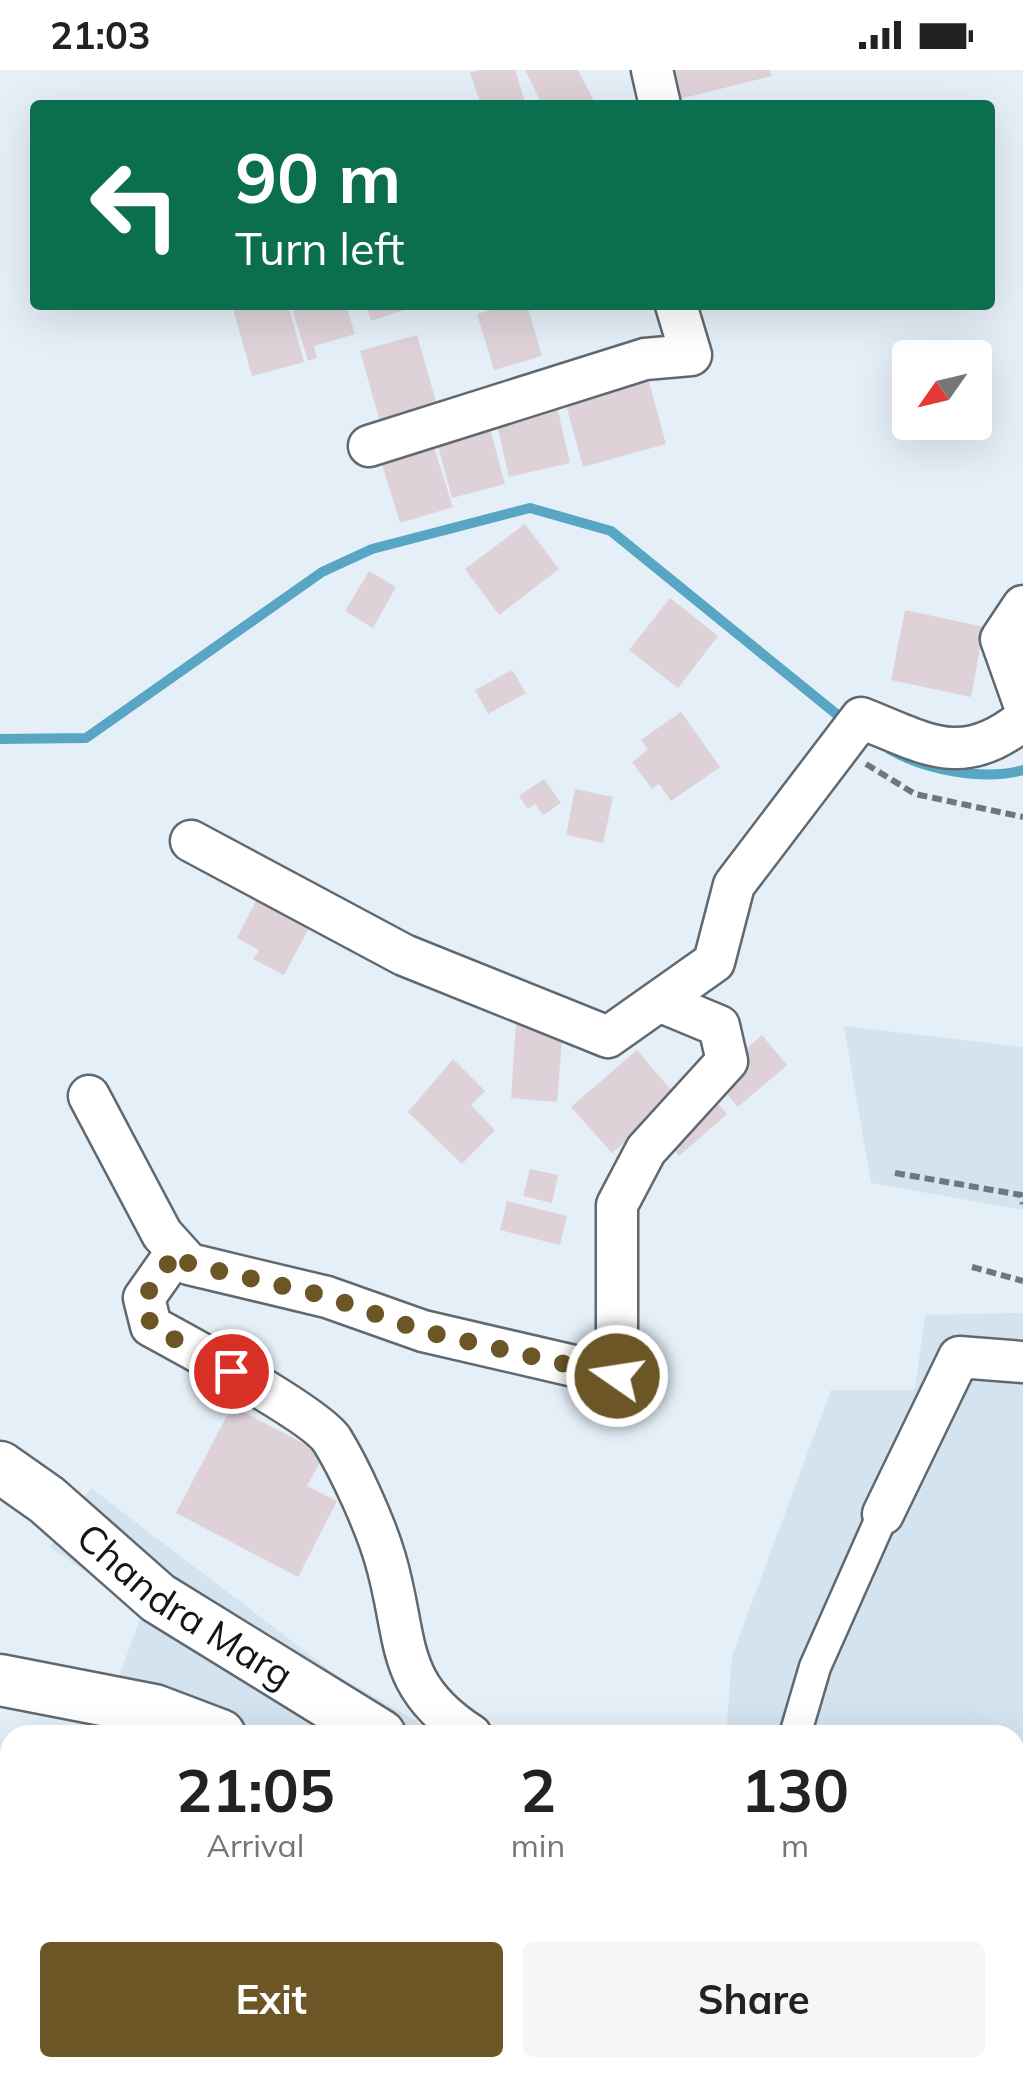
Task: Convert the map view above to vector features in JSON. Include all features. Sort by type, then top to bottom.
[{"type":"street","points":[[652,70],[659,100]]},
{"type":"street","points":[[369,446],[645,359],[691,355],[678,310]]},
{"type":"street","points":[[1023,606],[1001,639],[1023,701]]},
{"type":"street","points":[[191,841],[404,954],[608,1038],[714,962],[734,884],[861,718],[946,752],[1000,738],[1023,720]]},
{"type":"street","points":[[88,1096],[162,1234],[189,1264],[326,1296],[423,1331],[617,1376],[617,1206],[646,1150],[728,1061],[719,1026],[659,1002]]},
{"type":"street","points":[[177,1251],[144,1298],[151,1326],[330,1436],[384,1556],[408,1664],[436,1712],[456,1725]]},
{"type":"street","points":[[799,1725],[816,1666],[958,1357],[1023,1362]]},
{"type":"street","name":"Chandra Marg","points":[[0,1467],[47,1500],[158,1598],[364,1725]]},
{"type":"street","points":[[0,1680],[154,1710],[194,1725]]},
{"type":"path","points":[[839,748],[915,794],[1023,817]]},
{"type":"path","points":[[894,1173],[1022,1195],[1023,1204]]},
{"type":"path","points":[[972,1267],[1023,1281]]},
{"type":"shaded area","points":[[844,1026],[1023,1047],[1023,1210],[871,1183]]},
{"type":"shaded area","points":[[1023,1313],[1023,1725],[727,1725],[732,1656],[831,1390],[915,1390],[925,1315]]},
{"type":"shaded area","points":[[91,1488],[335,1674],[423,1725],[154,1725],[107,1709],[143,1611],[50,1547]]},
{"type":"building","points":[[515,70],[524,100],[479,100],[470,73]]},
{"type":"building","points":[[525,70],[578,70],[593,100],[540,100]]},
{"type":"building","points":[[664,70],[770,70],[772,76],[675,100],[671,100]]},
{"type":"building","points":[[233,310],[289,310],[304,362],[252,376]]},
{"type":"building","points":[[293,310],[348,310],[355,334],[314,346],[317,358],[308,361]]},
{"type":"building","points":[[368,310],[404,310],[371,321]]},
{"type":"building","points":[[528,310],[542,356],[494,370],[477,314]]},
{"type":"building","points":[[417,335],[437,405],[380,422],[360,351]]},
{"type":"building","points":[[646,371],[666,444],[583,467],[563,394]]},
{"type":"building","points":[[555,398],[570,463],[509,477],[494,412]]},
{"type":"building","points":[[487,417],[505,484],[452,498],[434,431]]},
{"type":"building","points":[[430,435],[453,507],[400,523],[378,451]]},
{"type":"building","points":[[525,524],[559,569],[499,615],[465,569]]},
{"type":"building","points":[[369,571],[396,587],[373,628],[345,611]]},
{"type":"building","points":[[670,598],[718,636],[678,688],[629,650]]},
{"type":"building","points":[[905,610],[984,627],[971,697],[891,680]]},
{"type":"building","points":[[512,670],[526,693],[488,714],[475,690]]},
{"type":"building","points":[[681,712],[720,767],[671,801],[659,784],[652,789],[632,762],[648,750],[641,740]]},
{"type":"building","points":[[544,779],[561,803],[543,815],[535,804],[528,809],[519,796]]},
{"type":"building","points":[[575,789],[613,797],[603,843],[566,835]]},
{"type":"building","points":[[269,898],[297,912],[292,920],[309,928],[284,975],[253,959],[259,950],[237,938],[256,901],[265,906]]},
{"type":"building","points":[[516,1023],[563,1027],[557,1102],[511,1098]]},
{"type":"building","points":[[762,1035],[787,1065],[738,1107],[713,1077]]},
{"type":"building","points":[[637,1050],[677,1097],[612,1153],[571,1107]]},
{"type":"building","points":[[453,1059],[485,1091],[471,1105],[495,1130],[462,1164],[408,1112]]},
{"type":"building","points":[[702,1086],[727,1114],[679,1156],[655,1128]]},
{"type":"building","points":[[530,1169],[558,1175],[552,1203],[523,1196]]},
{"type":"building","points":[[507,1201],[567,1216],[560,1245],[500,1230]]},
{"type":"building","points":[[232,1406],[324,1454],[307,1486],[337,1501],[298,1577],[176,1513]]},
{"type":"waterway","points":[[0,739],[86,738],[322,572],[372,549],[530,508],[611,531],[845,721]]},
{"type":"waterway","points":[[889,749],[919,763],[973,774],[1023,770]]},
{"type":"route","points":[[231,1371],[151,1326],[144,1298],[177,1251],[189,1264],[326,1296],[423,1331],[617,1376]]}]
